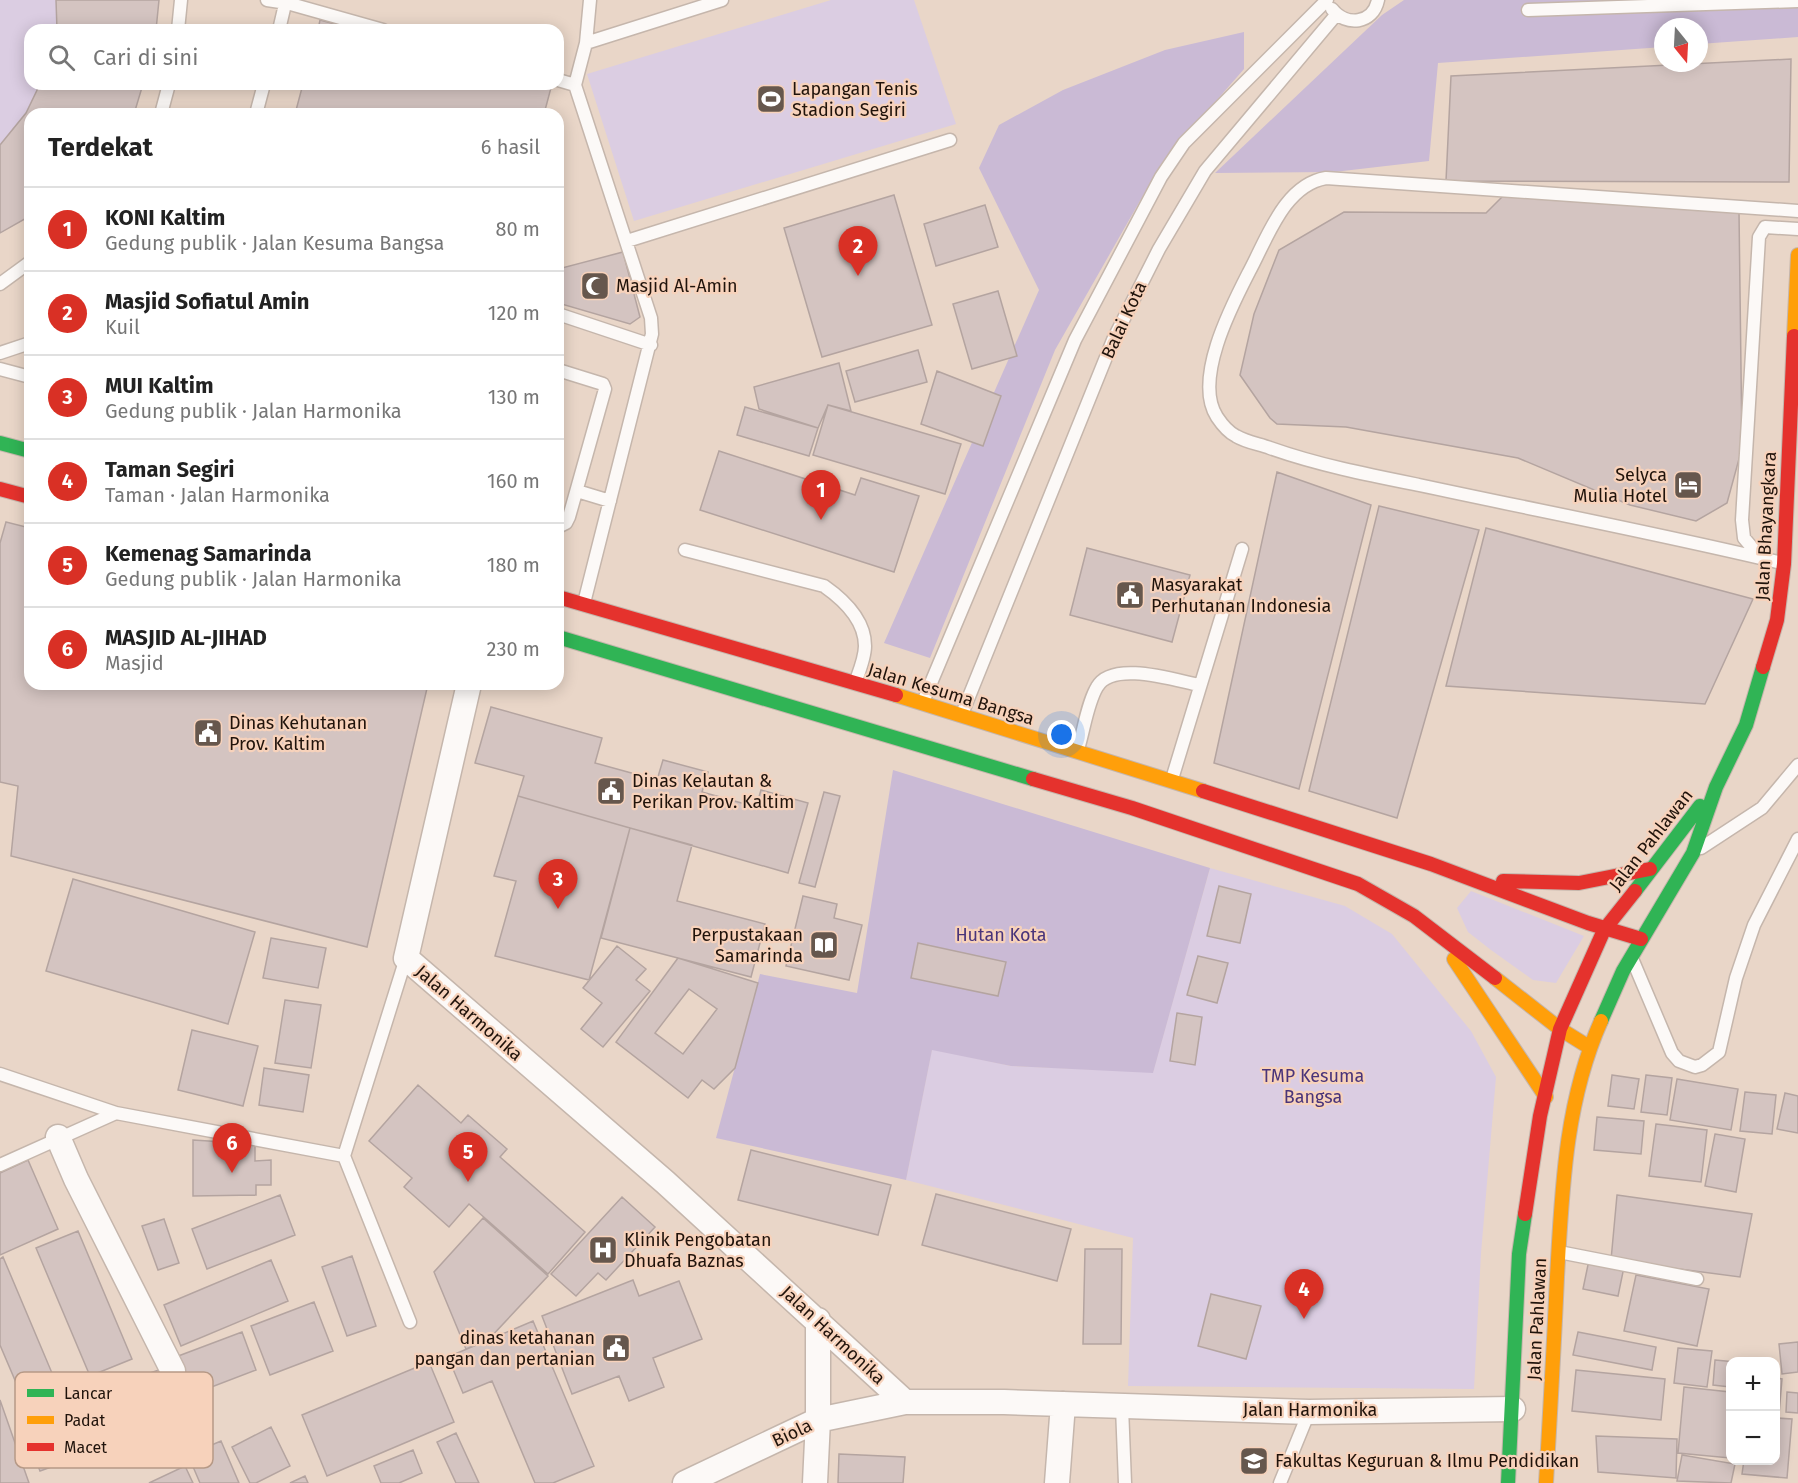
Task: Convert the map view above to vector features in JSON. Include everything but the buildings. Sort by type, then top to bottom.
[{"type":"street","name":"Jalan Bhayangkara","points":[[1716,787],[1746,725],[1778,620],[1784,564],[1798,255]]},
{"type":"street","points":[[0,442],[24,448]]},
{"type":"street","points":[[0,489],[24,495]]},
{"type":"street","name":"Jalan Kesuma Bangsa","points":[[564,598],[855,684],[960,721],[1078,751],[1172,779],[1434,865],[1604,930],[1641,939]]},
{"type":"street","points":[[1778,620],[1797,614]]},
{"type":"street","points":[[564,639],[911,737],[1340,878],[1378,894],[1414,916],[1560,1029],[1589,1047]]},
{"type":"street","name":"Jalan Harmonika","points":[[468,690],[406,958],[665,1182],[905,1402],[1063,1404],[1309,1412],[1513,1409]]},
{"type":"street","name":"Jalan Pahlawan","points":[[1546,1483],[1558,1252],[1571,1120],[1589,1047],[1631,957],[1693,853],[1716,787]]},
{"type":"street","name":"Jalan Pahlawan","points":[[1508,1483],[1519,1254],[1525,1200],[1560,1029],[1604,930],[1716,787]]},
{"type":"street","points":[[1472,879],[1579,883],[1650,869]]},
{"type":"street","points":[[1441,939],[1546,1097]]},
{"type":"street","points":[[58,1137],[76,1179],[173,1371]]},
{"type":"street","points":[[815,1483],[818,1420],[818,1320]]},
{"type":"street","name":"Biola","points":[[685,1483],[818,1420],[905,1402]]},
{"type":"street","points":[[1057,1483],[1063,1404]]},
{"type":"lane","points":[[179,24],[181,0]]},
{"type":"lane","points":[[267,0],[286,1],[362,24]]},
{"type":"lane","points":[[584,603],[651,345],[651,318],[575,85],[586,43],[590,0]]},
{"type":"lane","points":[[586,43],[722,0]]},
{"type":"lane","points":[[1328,0],[1336,15],[1348,21],[1362,20],[1373,12],[1378,0]]},
{"type":"lane","name":"Balai Kota","points":[[921,708],[1075,340],[1161,177],[1184,143],[1328,0]]},
{"type":"lane","points":[[280,24],[286,1]]},
{"type":"lane","points":[[1528,10],[1798,1]]},
{"type":"lane","name":"Balai Kota","points":[[960,721],[1113,340],[1159,249],[1205,171],[1336,15]]},
{"type":"lane","points":[[564,82],[575,85]]},
{"type":"lane","points":[[163,108],[167,90]]},
{"type":"lane","points":[[258,108],[262,90]]},
{"type":"lane","points":[[627,241],[950,140]]},
{"type":"lane","points":[[1784,564],[1581,517],[1454,493],[1299,459],[1235,436],[1216,415],[1208,391],[1220,338],[1234,300],[1280,213],[1299,190],[1312,181],[1337,178],[1798,211]]},
{"type":"lane","points":[[1762,559],[1743,537],[1742,520],[1759,237],[1765,227],[1798,229]]},
{"type":"lane","points":[[0,284],[24,266]]},
{"type":"lane","points":[[564,316],[651,345]]},
{"type":"lane","points":[[0,353],[24,345]]},
{"type":"lane","points":[[0,369],[24,375]]},
{"type":"lane","points":[[564,372],[603,384],[605,389],[577,491],[567,523],[564,524]]},
{"type":"lane","points":[[577,491],[610,501]]},
{"type":"lane","points":[[1172,779],[1242,549]]},
{"type":"lane","points":[[685,550],[824,586],[839,597],[848,606],[864,638],[865,648],[855,684]]},
{"type":"lane","points":[[1078,751],[1095,693],[1103,679],[1119,673],[1141,674],[1199,685]]},
{"type":"lane","points":[[1693,853],[1762,808],[1798,765]]},
{"type":"lane","points":[[1631,957],[1672,1053],[1679,1061],[1695,1067],[1713,1058],[1719,1052],[1736,978],[1754,925],[1798,839]]},
{"type":"lane","points":[[406,958],[344,1156],[410,1322]]},
{"type":"lane","points":[[0,1074],[116,1113],[344,1156]]},
{"type":"lane","points":[[0,1165],[58,1137],[116,1113]]},
{"type":"lane","points":[[1558,1252],[1697,1279]]},
{"type":"lane","points":[[1122,1407],[1125,1483]]},
{"type":"lane","points":[[1280,1483],[1309,1412]]},
{"type":"green space","points":[[0,0],[159,0],[157,24],[24,24],[24,90],[141,90],[136,108],[24,108],[24,219],[0,233]]},
{"type":"green space","name":"Lapangan Tenis Stadion Segiri","points":[[831,0],[914,0],[956,124],[634,221],[587,74]]},
{"type":"green space","points":[[1404,0],[1798,0],[1798,37],[1708,43],[1708,18],[1654,18],[1654,48],[1438,63],[1429,161],[1334,172],[1215,173],[1382,15]]},
{"type":"green space","points":[[1244,32],[1244,69],[1161,164],[1055,350],[930,658],[884,643],[1039,290],[979,168],[999,125],[1063,90],[1165,50]]},
{"type":"green space","name":"Hutan Kota","points":[[893,770],[1210,868],[1153,1073],[1011,1066],[932,1050],[906,1180],[716,1138],[760,974],[857,993]]},
{"type":"green space","name":"TMP Kesuma Bangsa","points":[[1210,868],[1345,906],[1392,934],[1471,1031],[1496,1077],[1481,1253],[1474,1389],[1128,1386],[1133,1238],[906,1180],[932,1049],[1011,1066],[1153,1072]]},
{"type":"green space","points":[[1471,891],[1584,936],[1556,983],[1533,980],[1468,932],[1457,908]]},
{"type":"traffic: fast","points":[[0,443],[24,449]]},
{"type":"traffic: fast","points":[[564,639],[1033,779]]},
{"type":"traffic: fast","points":[[1601,1021],[1623,971],[1693,853],[1716,787],[1746,725],[1763,667]]},
{"type":"traffic: fast","points":[[1635,891],[1700,806]]},
{"type":"traffic: fast","points":[[1508,1483],[1519,1254],[1525,1214]]},
{"type":"traffic: slow","points":[[1794,336],[1798,255]]},
{"type":"traffic: slow","points":[[896,695],[1203,791]]},
{"type":"traffic: slow","points":[[1454,959],[1546,1097]]},
{"type":"traffic: slow","points":[[1495,978],[1560,1029],[1589,1047]]},
{"type":"traffic: slow","points":[[1546,1483],[1561,1212],[1567,1147],[1580,1083],[1601,1021]]},
{"type":"traffic: jam","points":[[1763,667],[1777,620],[1784,564],[1794,336]]},
{"type":"traffic: jam","points":[[0,489],[24,495]]},
{"type":"traffic: jam","points":[[564,599],[896,695]]},
{"type":"traffic: jam","points":[[1033,779],[1132,808],[1358,884],[1414,916],[1495,978]]},
{"type":"traffic: jam","points":[[1203,791],[1431,864],[1588,923],[1641,939]]},
{"type":"traffic: jam","points":[[1503,881],[1579,883],[1650,869]]},
{"type":"traffic: jam","points":[[1525,1214],[1540,1116],[1560,1029],[1604,930],[1635,891]]},
{"type":"place","name":"Lapangan Tenis Stadion Segiri","points":[[771,99]]},
{"type":"place","name":"Masjid Sofiatul Amin","points":[[858,276]]},
{"type":"place","name":"Masjid Al-Amin","points":[[595,286]]},
{"type":"place","name":"Selyca Mulia Hotel","points":[[1688,485]]},
{"type":"place","name":"KONI Kaltim","points":[[821,520]]},
{"type":"place","name":"Masyarakat Perhutanan Indonesia","points":[[1130,595]]},
{"type":"place","name":"Dinas Kehutanan Prov. Kaltim","points":[[208,733]]},
{"type":"place","name":"Dinas Kelautan & Perikan Prov. Kaltim","points":[[611,791]]},
{"type":"place","name":"MUI Kaltim","points":[[558,909]]},
{"type":"place","name":"Perpustakaan Samarinda","points":[[824,945]]},
{"type":"place","name":"MASJID AL-JIHAD","points":[[232,1173]]},
{"type":"place","name":"Kemenag Samarinda","points":[[468,1182]]},
{"type":"place","name":"Klinik Pengobatan Dhuafa Baznas","points":[[603,1250]]},
{"type":"place","name":"Taman Segiri","points":[[1304,1319]]},
{"type":"place","name":"dinas ketahanan pangan dan pertanian","points":[[616,1348]]},
{"type":"place","name":"Fakultas Keguruan & Ilmu Pendidikan","points":[[1254,1461]]}]
